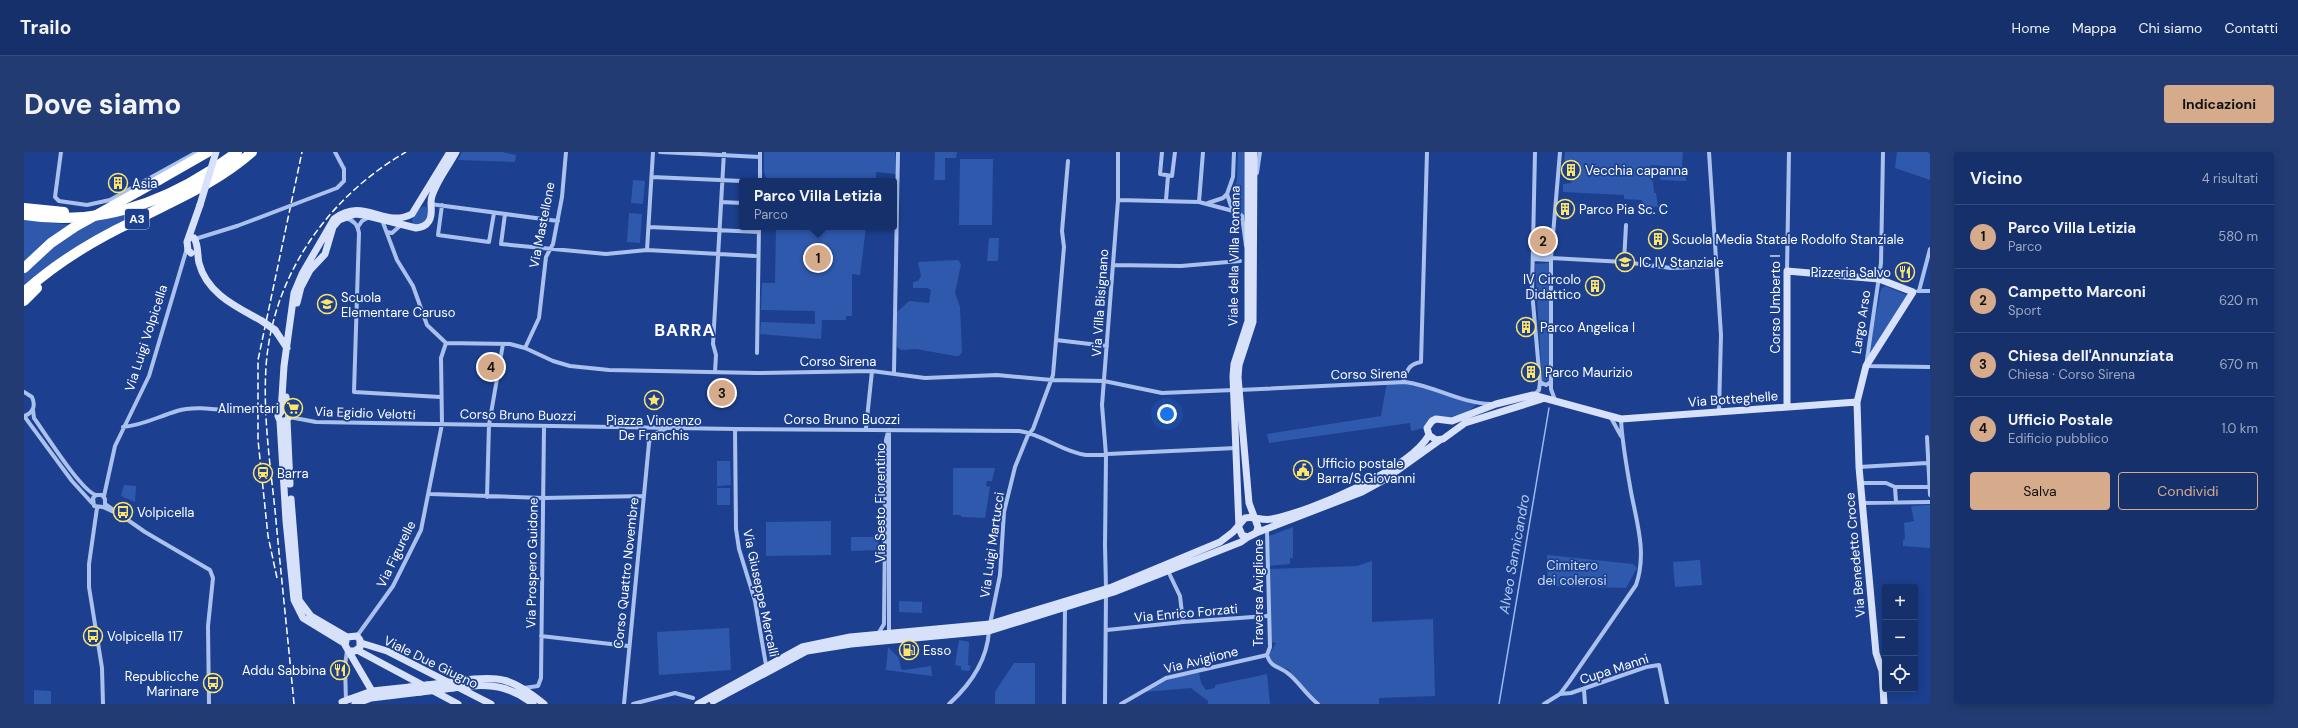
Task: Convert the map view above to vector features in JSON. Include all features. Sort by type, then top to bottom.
[{"type":"highway","name":"A3","points":[[24,268],[51,243],[73,228],[208,152]]},
{"type":"highway","points":[[24,208],[80,212],[123,205],[182,182],[228,152]]},
{"type":"highway","points":[[24,215],[81,218],[131,209],[162,198],[188,185],[238,152]]},
{"type":"highway","name":"A3","points":[[24,292],[61,264],[101,239],[223,175],[252,152]]},
{"type":"highway","points":[[24,301],[56,272],[150,213]]},
{"type":"main road","name":"Via Luigi Volpicella","points":[[194,244],[193,228],[216,152]]},
{"type":"main road","points":[[285,416],[286,391],[281,331],[310,270],[323,258],[333,227],[343,218],[355,214],[401,225],[424,227],[428,223],[431,214],[430,192],[450,152]]},
{"type":"main road","points":[[414,227],[410,222],[412,214],[430,192],[456,152]]},
{"type":"main road","name":"Viale della Villa Romana","points":[[1248,152],[1248,321],[1234,364],[1245,448],[1249,503],[1254,519]]},
{"type":"main road","name":"Viale della Villa Romana","points":[[1239,525],[1236,448],[1237,390],[1239,365],[1253,322],[1254,152]]},
{"type":"main road","points":[[419,205],[430,204]]},
{"type":"main road","points":[[281,331],[289,324],[297,284],[334,219],[350,210],[362,210],[397,219],[412,214]]},
{"type":"main road","points":[[194,244],[199,263],[209,283],[217,293],[262,322],[281,331],[287,348],[285,416]]},
{"type":"main road","points":[[314,252],[318,258],[323,258]]},
{"type":"main road","points":[[1787,271],[1880,279]]},
{"type":"main road","name":"Corso Umberto I","points":[[1787,271],[1787,407]]},
{"type":"main road","name":"Largo Arso","points":[[1866,366],[1916,292],[1880,279]]},
{"type":"main road","name":"Via Benedetto Croce","points":[[1866,366],[1857,402],[1859,467],[1876,653],[1882,671],[1884,704]]},
{"type":"main road","points":[[1443,438],[1432,439],[1429,435],[1427,428],[1432,421],[1456,420],[1496,404],[1533,395]]},
{"type":"main road","name":"Via Botteghelle","points":[[1533,395],[1542,399],[1621,419],[1857,402]]},
{"type":"main road","points":[[696,701],[802,647],[817,642],[886,634],[989,628],[1168,571],[1256,533],[1267,531],[1362,492],[1384,480],[1465,423],[1542,399]]},
{"type":"main road","name":"Viale Due Giugno","points":[[285,416],[291,521],[299,600],[311,616],[350,648],[458,704]]},
{"type":"main road","points":[[1443,420],[1448,428],[1443,438]]},
{"type":"main road","points":[[1106,592],[1220,542],[1245,518],[1266,520],[1286,515],[1367,483],[1419,448],[1429,435]]},
{"type":"main road","points":[[1236,448],[1245,448]]},
{"type":"main road","points":[[1254,519],[1258,527],[1256,533]]},
{"type":"main road","points":[[1239,525],[1240,532],[1248,537]]},
{"type":"main road","points":[[711,703],[807,651],[886,634]]},
{"type":"main road","points":[[357,636],[361,642],[350,648],[357,636]]},
{"type":"main road","name":"Viale Due Giugno","points":[[361,642],[387,651],[490,704]]},
{"type":"main road","points":[[350,648],[372,691]]},
{"type":"main road","points":[[346,701],[372,691],[498,678],[524,688],[544,704]]},
{"type":"main road","points":[[346,701],[470,686],[501,686],[517,693],[533,704]]},
{"type":"street","points":[[61,152],[55,197],[59,201],[87,205],[110,200],[197,152]]},
{"type":"street","points":[[194,244],[340,186],[345,178],[344,170],[335,152]]},
{"type":"street","name":"Via Mastellone","points":[[525,348],[539,318],[546,257],[551,250],[562,197],[566,152]]},
{"type":"street","points":[[647,250],[653,152]]},
{"type":"street","points":[[660,152],[760,157]]},
{"type":"street","points":[[760,152],[760,178]]},
{"type":"street","points":[[897,207],[898,152]]},
{"type":"street","name":"Via Villa Bisignano","points":[[1105,704],[1107,630],[1104,545],[1106,455],[1102,405],[1118,200],[1118,152]]},
{"type":"street","points":[[1162,152],[1160,174],[1168,176],[1173,175],[1175,152]]},
{"type":"street","points":[[1199,202],[1203,152]]},
{"type":"street","points":[[1208,203],[1222,198],[1227,194],[1233,177],[1234,152]]},
{"type":"street","points":[[1254,174],[1257,173],[1260,152]]},
{"type":"street","points":[[1402,382],[1408,368],[1414,362],[1421,362],[1427,152]]},
{"type":"street","points":[[1533,395],[1539,390],[1540,382],[1533,305],[1535,152]]},
{"type":"street","points":[[1560,152],[1551,258],[1551,389],[1553,397],[1561,403]]},
{"type":"street","points":[[1709,152],[1721,335],[1718,411]]},
{"type":"street","name":"Corso Umberto I","points":[[1787,271],[1789,152]]},
{"type":"street","points":[[1880,279],[1883,152]]},
{"type":"street","points":[[715,372],[716,355],[713,344],[724,154]]},
{"type":"street","name":"Via Luigi Martucci","points":[[949,704],[969,683],[978,669],[987,646],[989,628],[1000,575],[1004,512],[1015,468],[1030,432],[1033,429],[1052,380],[1064,247],[1062,231],[1068,161]]},
{"type":"street","points":[[1166,200],[1168,176]]},
{"type":"street","points":[[652,177],[739,182]]},
{"type":"street","points":[[430,192],[442,206],[438,235],[490,242],[494,213]]},
{"type":"street","points":[[1227,194],[1231,206],[1242,216],[1244,240],[1247,250]]},
{"type":"street","points":[[1118,200],[1199,202],[1208,203],[1237,212]]},
{"type":"street","points":[[721,202],[739,203]]},
{"type":"street","points":[[430,204],[558,221]]},
{"type":"street","points":[[431,214],[442,206]]},
{"type":"street","points":[[506,214],[501,244],[551,250],[606,254],[647,250],[754,256]]},
{"type":"street","points":[[370,217],[362,221],[358,227],[354,392],[440,397]]},
{"type":"street","points":[[343,218],[352,220],[358,227]]},
{"type":"street","points":[[382,220],[388,232],[397,260],[410,280],[427,325],[446,343]]},
{"type":"street","points":[[388,232],[390,233],[401,225]]},
{"type":"street","points":[[1624,262],[1626,225]]},
{"type":"street","points":[[649,227],[720,231],[759,230],[757,353]]},
{"type":"street","points":[[894,372],[897,230]]},
{"type":"street","name":"Via Luigi Volpicella","points":[[104,505],[100,495],[104,491],[115,446],[123,427],[141,396],[183,259],[194,244]]},
{"type":"street","points":[[1930,249],[1916,292],[1930,291]]},
{"type":"street","points":[[1533,257],[1624,262],[1671,268],[1717,266]]},
{"type":"street","points":[[1113,265],[1181,266],[1240,261]]},
{"type":"street","name":"Largo Arso","points":[[1866,366],[1880,279]]},
{"type":"street","points":[[1056,340],[1107,346]]},
{"type":"street","name":"Corso Sirena","points":[[446,343],[503,344],[525,348],[553,361],[570,366],[608,370],[715,372],[872,371],[894,372],[925,378],[997,375],[1052,380],[1104,381],[1162,393],[1402,382],[1416,384],[1466,401],[1496,404]]},
{"type":"street","name":"Via Figurelle","points":[[357,636],[382,602],[400,573],[421,530],[430,494],[442,424],[440,397],[441,358],[446,343]]},
{"type":"street","points":[[487,497],[489,425],[503,344]]},
{"type":"street","points":[[1866,366],[1930,367]]},
{"type":"street","points":[[866,428],[872,371]]},
{"type":"street","points":[[1540,382],[1546,385],[1551,382]]},
{"type":"street","points":[[1542,399],[1551,389]]},
{"type":"street","points":[[24,392],[32,397],[34,418],[76,477],[89,492],[100,495]]},
{"type":"street","points":[[123,427],[153,421],[178,411],[213,409],[230,411]]},
{"type":"street","points":[[33,410],[24,416],[75,485],[97,508]]},
{"type":"street","name":"Via Egidio Velotti","points":[[285,416],[316,422],[442,424]]},
{"type":"street","points":[[1610,416],[1622,437]]},
{"type":"street","points":[[1544,704],[1560,694],[1636,585],[1641,570],[1640,531],[1622,437],[1621,419]]},
{"type":"street","name":"Corso Bruno Buozzi","points":[[442,424],[735,429],[866,428],[889,430],[1019,431],[1030,432],[1075,454],[1106,455],[1236,448]]},
{"type":"street","name":"Via Prospero Guidone","points":[[524,688],[535,687],[540,682],[544,426]]},
{"type":"street","points":[[637,427],[646,434],[649,443]]},
{"type":"street","points":[[649,443],[655,434],[669,427]]},
{"type":"street","name":"Via Giuseppe Mercalli","points":[[735,429],[736,530],[739,549],[755,601],[766,665]]},
{"type":"street","name":"Via Sesto Fiorentino","points":[[886,634],[889,430]]},
{"type":"street","name":"Via Sesto Fiorentino","points":[[886,634],[886,440],[889,430]]},
{"type":"street","points":[[1928,436],[1927,463],[1928,487],[1930,495]]},
{"type":"street","name":"Corso Quattro Novembre","points":[[624,704],[628,646],[649,443]]},
{"type":"street","points":[[1859,467],[1927,463]]},
{"type":"street","points":[[1860,483],[1886,483],[1894,487],[1928,487]]},
{"type":"street","points":[[1894,487],[1896,502]]},
{"type":"street","points":[[430,494],[542,498],[644,496]]},
{"type":"street","points":[[92,503],[93,498],[100,495]]},
{"type":"street","points":[[1862,503],[1930,502]]},
{"type":"street","points":[[97,508],[104,505],[144,532],[210,570],[213,578],[208,626],[209,704]]},
{"type":"street","points":[[97,508],[89,564],[88,586],[102,668],[103,704]]},
{"type":"street","name":"Traversa Aviglione","points":[[1267,531],[1270,647],[1267,655]]},
{"type":"street","points":[[1168,571],[1180,596],[1183,622]]},
{"type":"street","points":[[1064,605],[1064,704]]},
{"type":"street","name":"Via Enrico Forzati","points":[[1107,630],[1183,622],[1267,616]]},
{"type":"street","points":[[541,636],[628,646]]},
{"type":"street","points":[[346,701],[345,666],[350,648]]},
{"type":"street","points":[[1267,655],[1271,664],[1290,674],[1298,686],[1318,704]]},
{"type":"street","name":"Via Aviglione","points":[[1121,704],[1166,678],[1267,655]]},
{"type":"street","name":"Cupa Manni","points":[[1560,694],[1584,689],[1646,667],[1659,665],[1667,704]]},
{"type":"street","points":[[1584,689],[1585,704]]},
{"type":"street","points":[[633,704],[675,693],[696,701]]},
{"type":"green space","points":[[462,152],[502,152],[516,155],[515,162],[458,160]]},
{"type":"green space","points":[[764,152],[895,152],[896,174],[876,172],[876,178],[766,178],[764,172]]},
{"type":"green space","points":[[935,152],[957,152],[956,158],[945,158],[945,180],[934,180]]},
{"type":"green space","points":[[1238,152],[1244,152],[1245,219],[1231,200],[1237,180]]},
{"type":"green space","points":[[1565,152],[1683,152],[1682,167],[1651,165],[1654,193],[1656,193],[1658,207],[1643,206],[1642,200],[1624,199],[1624,195],[1563,192],[1563,184],[1571,183],[1576,173],[1576,166],[1564,165]]},
{"type":"green space","points":[[1897,152],[1930,152],[1930,180],[1895,168]]},
{"type":"green space","points":[[960,159],[993,159],[992,225],[959,225]]},
{"type":"green space","points":[[1661,167],[1687,168],[1686,181],[1660,180]]},
{"type":"green space","points":[[633,180],[645,181],[643,204],[631,203]]},
{"type":"green space","points":[[425,206],[427,208],[428,217],[424,224],[414,225],[412,221],[415,214]]},
{"type":"green space","points":[[137,210],[140,215],[24,288],[24,272],[34,262],[87,222]]},
{"type":"green space","points":[[629,213],[642,214],[640,243],[627,242]]},
{"type":"green space","points":[[24,220],[72,225],[24,264]]},
{"type":"green space","points":[[1538,228],[1550,229],[1549,252],[1537,252]]},
{"type":"green space","points":[[776,230],[866,230],[860,275],[852,274],[852,316],[846,316],[846,320],[822,320],[821,339],[760,334],[761,322],[815,324],[815,311],[761,310],[762,283],[775,283]]},
{"type":"green space","points":[[989,238],[999,238],[998,261],[987,261]]},
{"type":"green space","points":[[958,260],[961,264],[955,293],[960,307],[962,352],[959,356],[955,356],[916,349],[901,350],[897,347],[897,312],[909,301],[929,303],[931,290],[927,288],[913,288],[913,282],[918,281],[921,276],[918,262]]},
{"type":"green space","points":[[1549,263],[1550,380],[1542,381],[1535,264]]},
{"type":"green space","points":[[1885,286],[1907,295],[1871,352],[1869,351],[1881,289]]},
{"type":"green space","points":[[1387,382],[1416,384],[1478,403],[1463,414],[1434,423],[1431,426],[1411,431],[1410,423],[1269,443],[1267,434],[1381,416]]},
{"type":"green space","points":[[717,461],[730,461],[731,485],[717,486]]},
{"type":"green space","points":[[953,468],[995,468],[992,481],[987,481],[986,486],[990,487],[985,518],[953,515]]},
{"type":"green space","points":[[124,485],[136,486],[135,502],[121,496]]},
{"type":"green space","points":[[717,488],[730,488],[730,505],[717,505]]},
{"type":"green space","points":[[1930,505],[1930,548],[1903,546],[1903,540],[1905,539],[1904,523],[1914,521],[1911,506]]},
{"type":"green space","points":[[831,521],[831,555],[766,556],[766,522]]},
{"type":"green space","points":[[1293,527],[1293,558],[1290,558],[1290,564],[1268,566],[1269,536]]},
{"type":"green space","points":[[851,537],[878,537],[878,550],[851,551]]},
{"type":"green space","name":"Cimitero dei colerosi","points":[[1547,555],[1633,564],[1637,568],[1626,588],[1548,586]]},
{"type":"green space","points":[[1700,560],[1702,585],[1675,587],[1673,562]]},
{"type":"green space","points":[[1372,561],[1372,622],[1433,619],[1435,696],[1379,698],[1379,704],[1321,704],[1300,685],[1288,669],[1277,665],[1269,655],[1276,643],[1270,642],[1270,569],[1357,566]]},
{"type":"green space","points":[[899,601],[922,602],[922,613],[899,612]]},
{"type":"green space","points":[[729,628],[731,670],[659,675],[657,632]]},
{"type":"green space","points":[[959,640],[969,642],[968,665],[971,666],[969,671],[961,670],[961,666],[955,665]]},
{"type":"green space","points":[[888,647],[899,658],[901,669],[904,670],[931,666],[932,676],[886,670]]},
{"type":"green space","points":[[1014,663],[1035,663],[1035,704],[995,704],[995,692]]},
{"type":"green space","points":[[1199,673],[1201,683],[1206,690],[1215,688],[1215,685],[1267,674],[1270,704],[1208,704],[1208,701],[1191,688],[1143,692],[1169,679]]},
{"type":"green space","points":[[34,690],[51,691],[51,704],[34,704]]},
{"type":"waterway","name":"Alveo Sannicandro","points":[[1499,704],[1549,408]]},
{"type":"railway","points":[[277,578],[268,536],[258,440],[258,360],[302,152]]},
{"type":"railway","points":[[294,704],[266,421],[266,367],[271,333],[279,301],[292,271],[309,242],[329,216],[352,192],[378,170],[406,152]]},
{"type":"place","name":"Vecchia capanna","points":[[1571,170]]},
{"type":"place","name":"Asia","points":[[118,183]]},
{"type":"place","name":"Parco Pia Sc. C","points":[[1565,209]]},
{"type":"place","name":"Scuola Media Statale Rodolfo Stanziale","points":[[1658,239]]},
{"type":"place","name":"Campetto Marconi","points":[[1543,241]]},
{"type":"place","name":"Parco Villa Letizia","points":[[818,258]]},
{"type":"place","name":"IC IV Stanziale","points":[[1625,262]]},
{"type":"place","name":"Pizzeria Salvo","points":[[1905,272]]},
{"type":"place","name":"IV Circolo Didattico","points":[[1595,286]]},
{"type":"place","name":"Scuola Elementare Caruso","points":[[327,304]]},
{"type":"place","name":"Parco Angelica I","points":[[1526,327]]},
{"type":"place","name":"Ufficio Postale","points":[[491,367]]},
{"type":"place","name":"Parco Maurizio","points":[[1531,372]]},
{"type":"place","name":"Chiesa dell'Annunziata","points":[[722,393]]},
{"type":"place","name":"Piazza Vincenzo De Franchis","points":[[654,400]]},
{"type":"place","name":"Alimentari","points":[[293,408]]},
{"type":"place","name":"Ufficio postale Barra/S.Giovanni","points":[[1303,470]]},
{"type":"place","name":"Barra","points":[[263,473]]},
{"type":"place","name":"Volpicella","points":[[123,512]]},
{"type":"place","name":"Volpicella 117","points":[[93,636]]},
{"type":"place","name":"Esso","points":[[909,650]]},
{"type":"place","name":"Addu Sabbina","points":[[340,670]]},
{"type":"place","name":"Republicche Marinare","points":[[213,683]]},
{"type":"district","name":"BARRA","points":[[685,330]]}]
